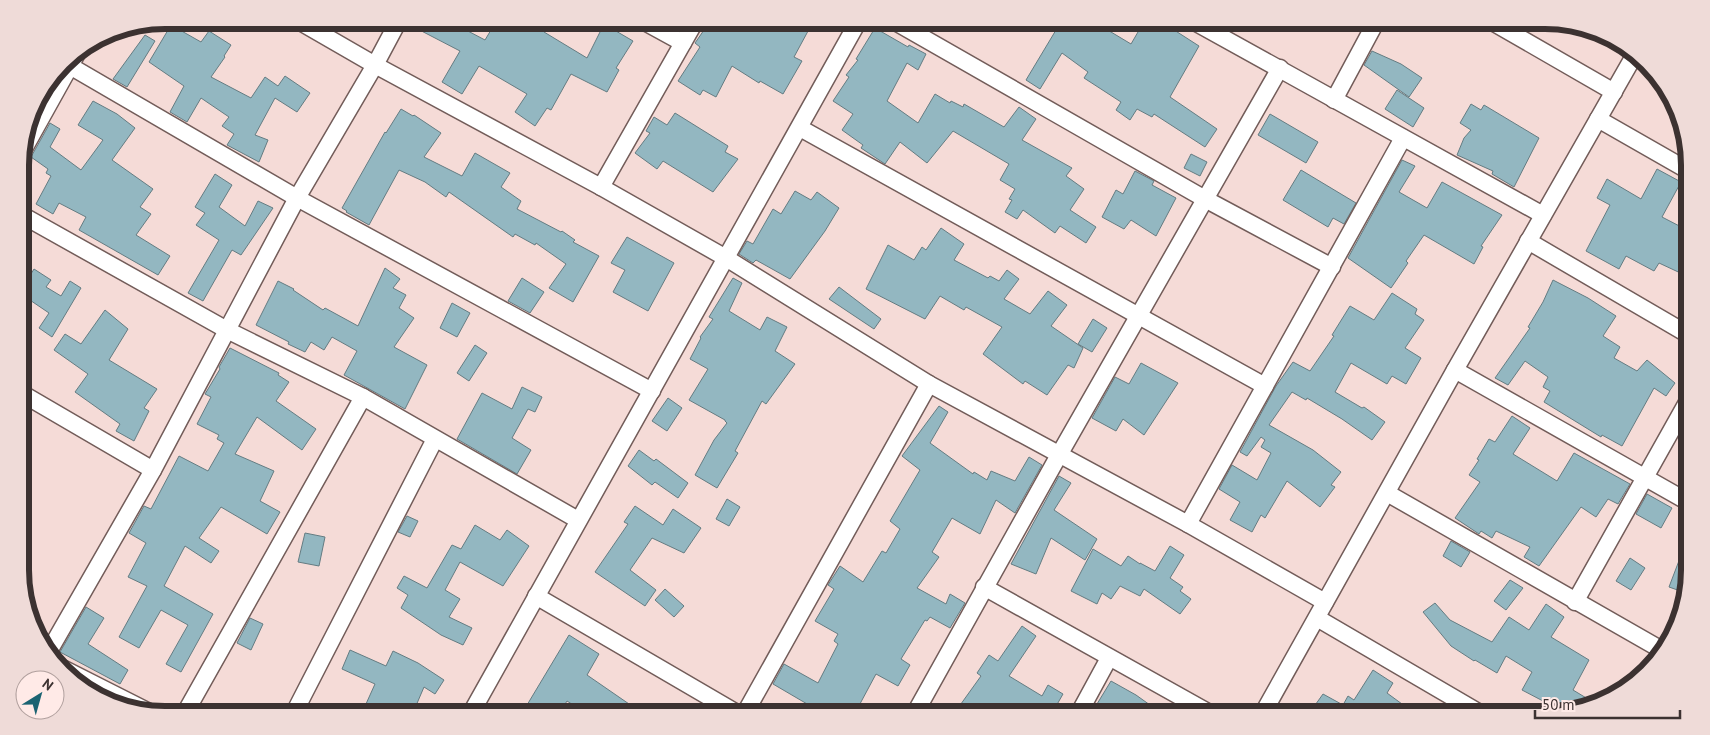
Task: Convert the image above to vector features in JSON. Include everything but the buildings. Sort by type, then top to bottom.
[{"type":"street","points":[[312,29],[375,66],[601,187],[726,258],[929,384],[1188,524],[1325,602]]},
{"type":"street","points":[[52,646],[153,470],[297,198],[375,66],[394,29]]},
{"type":"street","points":[[658,29],[683,42]]},
{"type":"street","points":[[601,187],[691,29]]},
{"type":"street","points":[[475,706],[854,29]]},
{"type":"street","points":[[908,29],[1205,200],[1332,267]]},
{"type":"street","points":[[1221,29],[1280,68],[1334,100],[1543,214]]},
{"type":"street","points":[[1334,100],[1372,29]]},
{"type":"street","points":[[1505,29],[1614,92]]},
{"type":"street","points":[[1267,706],[1454,370],[1632,60]]},
{"type":"street","points":[[71,66],[297,198],[652,391]]},
{"type":"street","points":[[32,134],[69,68]]},
{"type":"street","points":[[919,706],[984,587],[1280,68]]},
{"type":"street","points":[[1598,119],[1681,166]]},
{"type":"street","points":[[800,128],[1265,386]]},
{"type":"street","points":[[1188,524],[1403,138]]},
{"type":"street","points":[[29,219],[227,330],[363,397],[578,520]]},
{"type":"street","points":[[1528,241],[1681,330]]},
{"type":"street","points":[[1454,370],[1681,498]]},
{"type":"street","points":[[749,706],[929,384]]},
{"type":"street","points":[[189,706],[363,397]]},
{"type":"street","points":[[29,398],[153,470]]},
{"type":"street","points":[[1575,602],[1681,415]]},
{"type":"street","points":[[298,706],[435,438]]},
{"type":"street","points":[[1386,493],[1657,647]]},
{"type":"street","points":[[984,587],[1196,706]]},
{"type":"street","points":[[536,596],[725,706]]},
{"type":"street","points":[[1316,618],[1468,706]]},
{"type":"street","points":[[1083,706],[1109,658]]},
{"type":"street","points":[[83,678],[129,702]]}]
